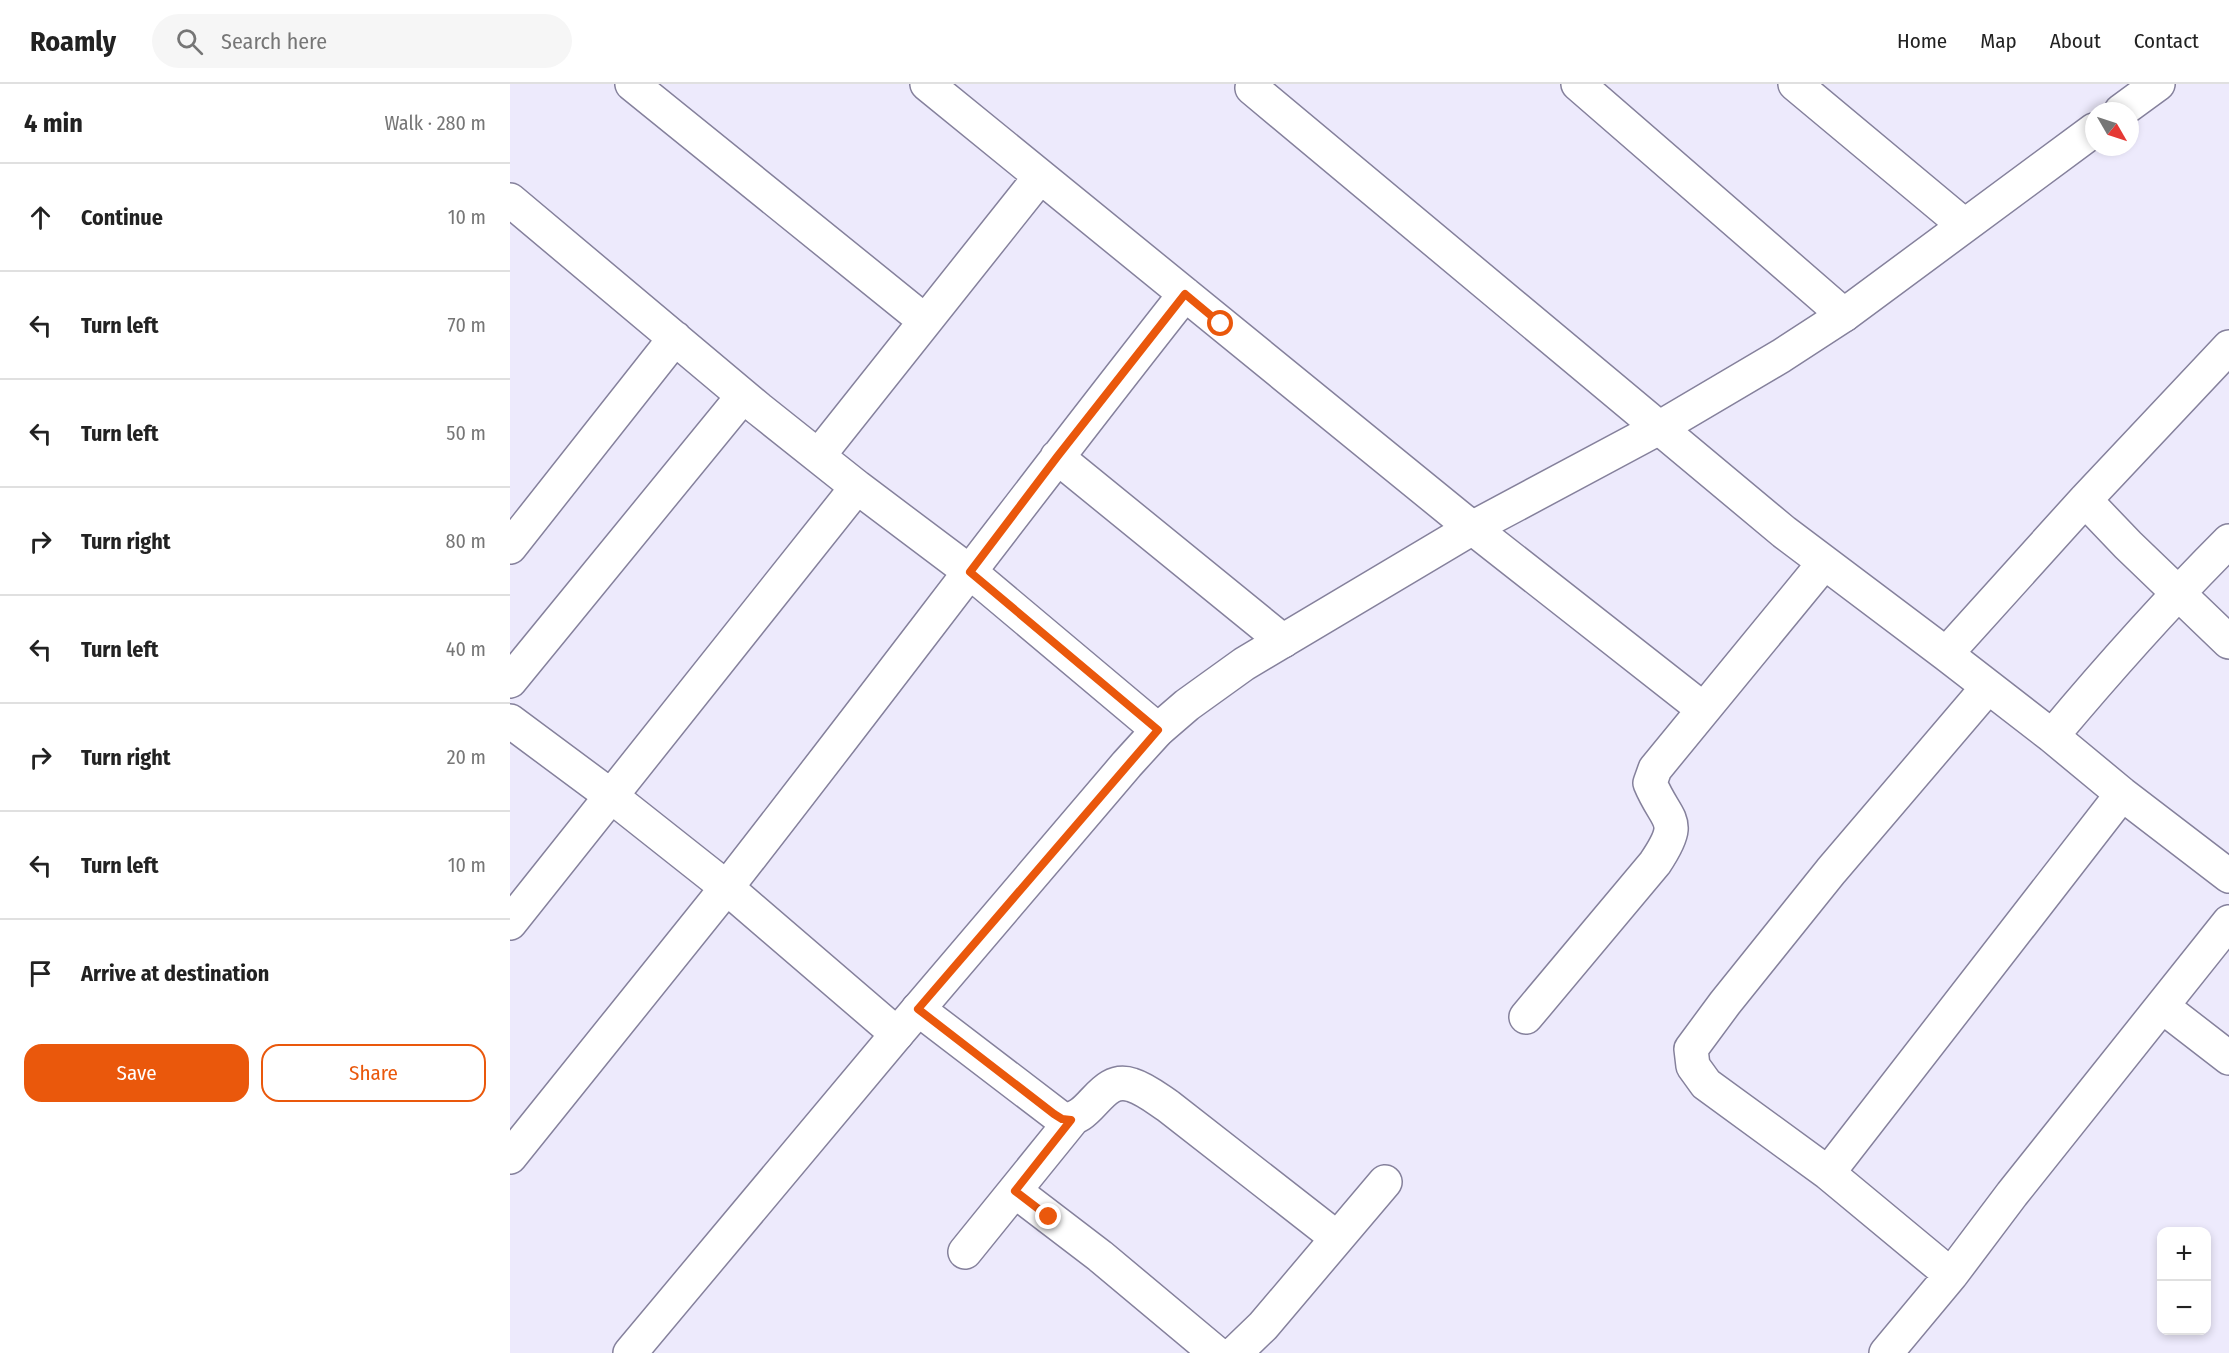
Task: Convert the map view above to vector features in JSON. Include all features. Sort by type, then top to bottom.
[{"type":"street","points":[[632,84],[925,321]]},
{"type":"street","points":[[927,84],[1474,527],[1703,709]]},
{"type":"street","points":[[1578,84],[1844,315]]},
{"type":"street","points":[[1795,84],[1964,225]]},
{"type":"street","points":[[2133,102],[2158,84]]},
{"type":"street","points":[[1252,88],[1824,564],[1946,654],[2229,876]]},
{"type":"street","points":[[630,1353],[918,1009],[1158,730],[1186,705],[1244,664],[1474,527],[1659,428],[1781,356],[1844,315],[2085,137]]},
{"type":"street","points":[[819,455],[1040,177]]},
{"type":"street","points":[[510,201],[744,396],[857,487],[970,572],[1158,730]]},
{"type":"street","points":[[510,1157],[726,887],[1185,294]]},
{"type":"street","points":[[510,547],[675,338]]},
{"type":"street","points":[[1946,654],[2085,500],[2229,346]]},
{"type":"street","points":[[510,681],[744,396]]},
{"type":"street","points":[[1057,457],[1283,641]]},
{"type":"street","points":[[510,923],[857,487]]},
{"type":"street","points":[[2085,500],[2229,642]]},
{"type":"street","points":[[2052,736],[2108,669],[2177,593],[2229,541]]},
{"type":"street","points":[[1526,1017],[1655,864],[1668,843],[1672,827],[1666,810],[1656,798],[1650,783],[1655,769],[1824,564]]},
{"type":"street","points":[[1951,1275],[1828,1173],[1706,1084],[1693,1066],[1691,1049],[1700,1034],[1824,880],[1988,687]]},
{"type":"street","points":[[510,721],[612,796],[726,887],[897,1034]]},
{"type":"street","points":[[1828,1173],[2122,794]]},
{"type":"street","points":[[1886,1353],[1951,1275],[2012,1194],[2229,922]]},
{"type":"street","points":[[2163,1007],[2229,1058]]},
{"type":"street","points":[[918,1009],[1062,1119],[1071,1120],[1079,1117],[1102,1092],[1118,1083],[1129,1084],[1144,1090],[1168,1106],[1337,1238]]},
{"type":"street","points":[[965,1252],[1071,1120]]},
{"type":"street","points":[[1235,1353],[1263,1326],[1385,1182]]},
{"type":"street","points":[[1015,1191],[1100,1256],[1216,1353]]},
{"type":"route","points":[[1049,1217],[1015,1191],[1071,1120],[1062,1119],[1054,1114],[918,1009],[1158,730],[970,572],[1185,294],[1221,324]]}]
